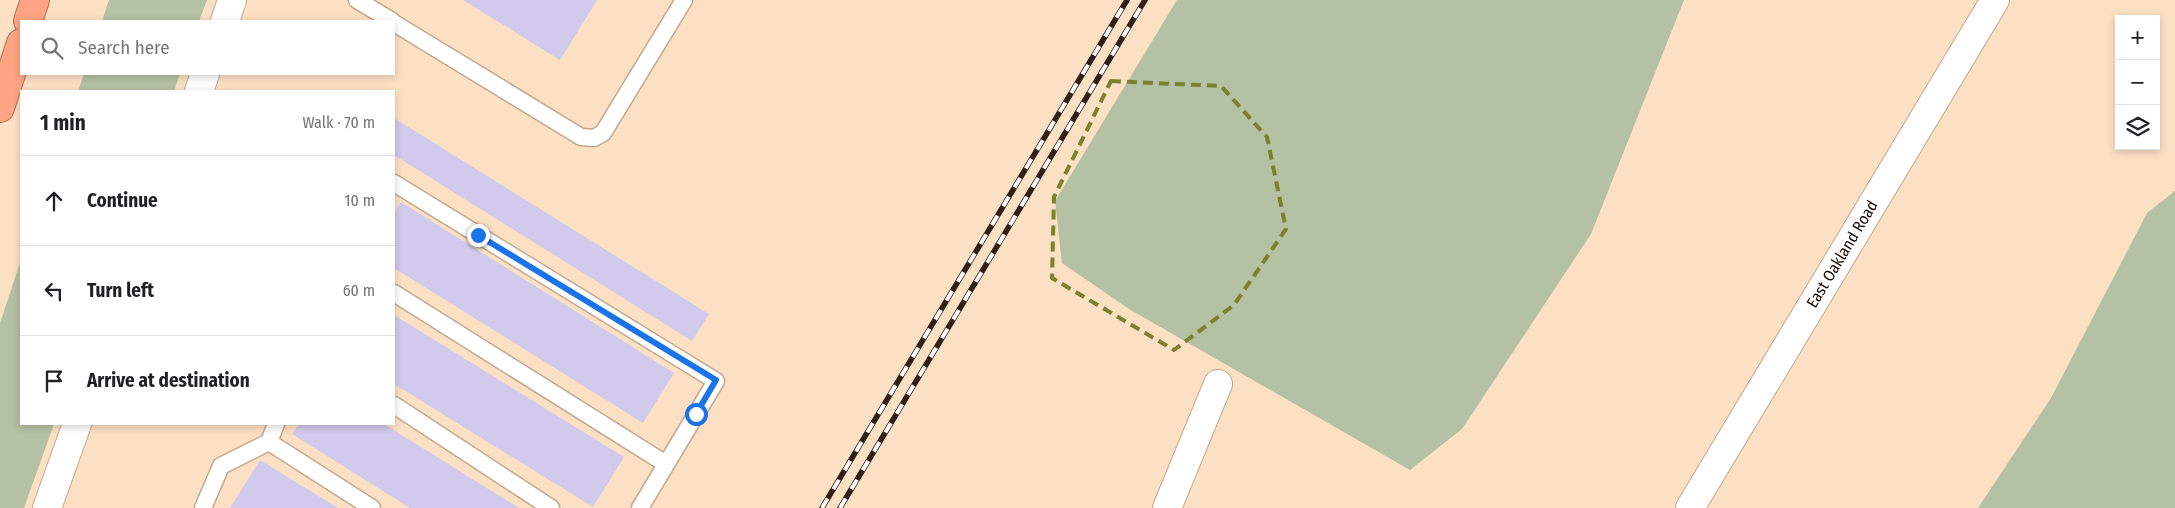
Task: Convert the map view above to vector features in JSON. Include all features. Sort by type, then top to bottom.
[{"type":"highway","points":[[28,20],[35,0]]},
{"type":"highway","points":[[0,108],[20,46]]},
{"type":"street","points":[[225,20],[232,0]]},
{"type":"street","name":"East Oakland Road","points":[[1690,508],[1995,0]]},
{"type":"street","points":[[199,90],[205,75]]},
{"type":"street","points":[[1167,508],[1218,384]]},
{"type":"street","points":[[47,508],[78,425]]},
{"type":"lane","points":[[357,0],[390,20]]},
{"type":"lane","points":[[395,23],[580,137],[594,138],[603,132],[684,0]]},
{"type":"lane","points":[[395,184],[716,380],[640,508]]},
{"type":"lane","points":[[395,294],[666,464]]},
{"type":"lane","points":[[395,406],[551,508]]},
{"type":"lane","points":[[202,508],[221,466],[269,442],[276,425]]},
{"type":"lane","points":[[269,442],[372,508]]},
{"type":"highlighted area","points":[[1111,81],[1221,86],[1267,137],[1286,229],[1234,305],[1174,350],[1052,278],[1054,197]]},
{"type":"green space","points":[[109,0],[207,0],[199,20],[102,20]]},
{"type":"green space","points":[[1177,0],[1684,0],[1591,234],[1462,429],[1410,470],[1129,309],[1062,263],[1055,201]]},
{"type":"green space","points":[[84,75],[180,75],[174,90],[78,90]]},
{"type":"green space","points":[[2175,191],[2175,508],[1978,508],[2051,398],[2147,213]]},
{"type":"green space","points":[[20,263],[20,425],[54,425],[24,508],[0,508],[0,323]]},
{"type":"building","points":[[463,0],[597,0],[560,60]]},
{"type":"building","points":[[395,119],[709,314],[692,341],[395,156]]},
{"type":"building","points":[[401,202],[674,373],[643,423],[395,269],[395,211]]},
{"type":"building","points":[[395,316],[624,457],[593,507],[395,385]]},
{"type":"building","points":[[298,425],[386,425],[519,508],[410,508],[292,434]]},
{"type":"building","points":[[260,460],[338,508],[230,508]]},
{"type":"railway","points":[[822,508],[1127,0]]},
{"type":"railway","points":[[840,508],[1145,0]]},
{"type":"route","points":[[478,235],[716,380],[696,414]]}]
